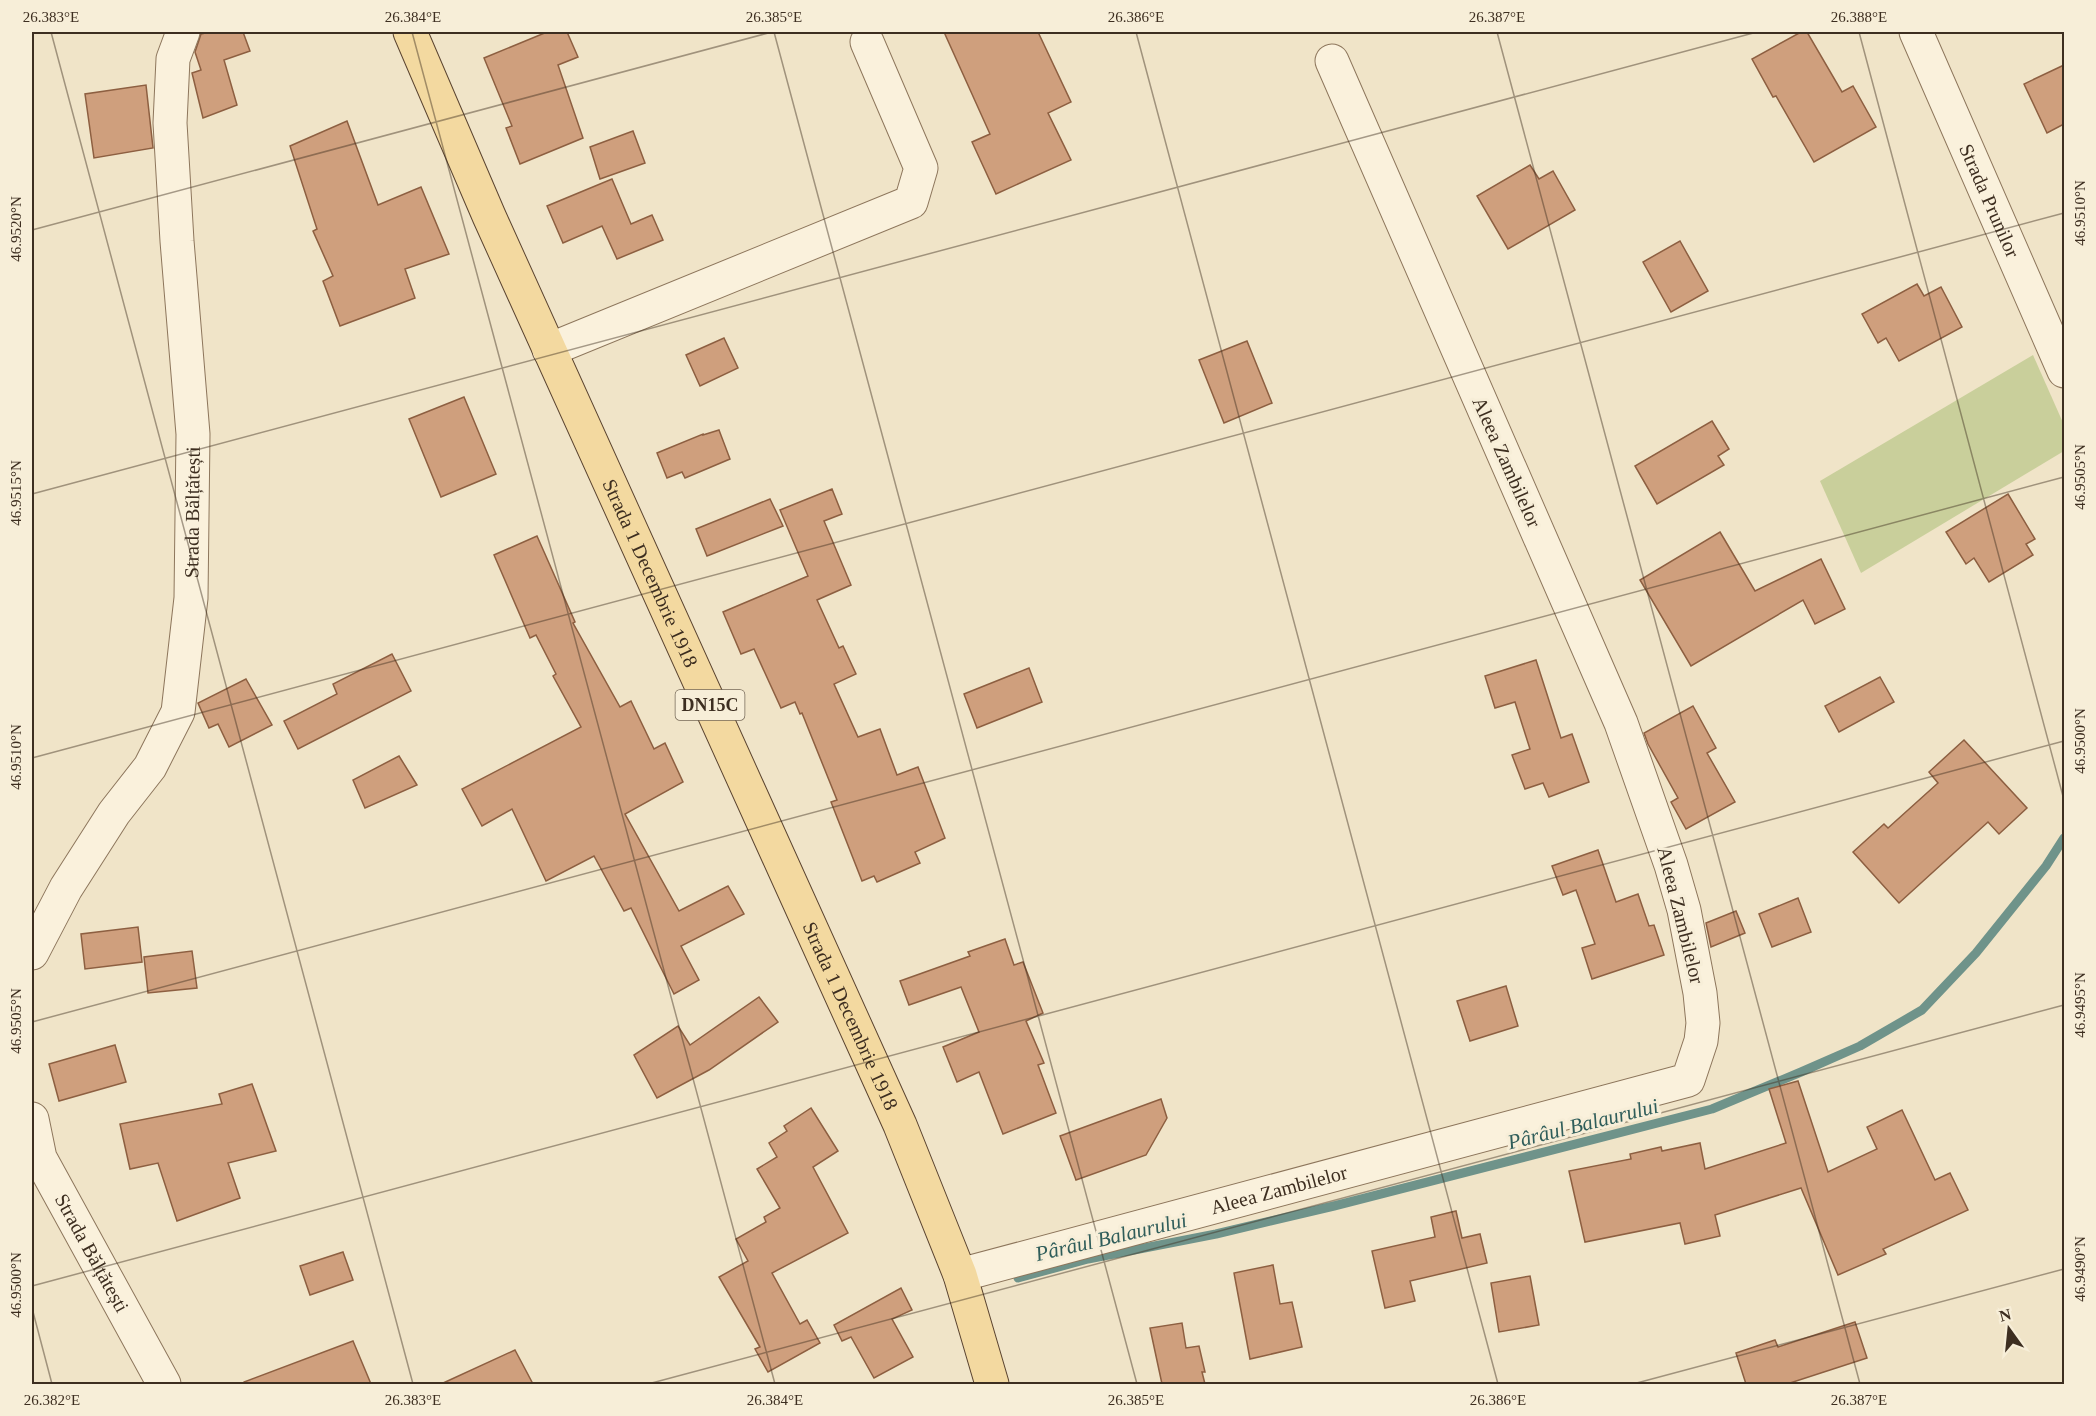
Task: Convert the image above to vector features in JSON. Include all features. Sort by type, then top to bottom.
[{"type":"main road","name":"Strada 1 Decembrie 1918","points":[[410,32],[549,350],[900,1125],[960,1275],[992,1384]]},
{"type":"street","name":"Strada Bălțătești","points":[[32,952],[66,888],[114,813],[150,767],[178,712],[191,598],[193,434],[170,123],[173,59],[183,32]]},
{"type":"street","name":"Strada Prunilor","points":[[1916,32],[2064,371]]},
{"type":"street","points":[[549,350],[911,202],[921,168],[867,42]]},
{"type":"street","name":"Aleea Zambilelor","points":[[960,1275],[1688,1080],[1692,1071],[1701,1041],[1703,1023],[1700,993],[1678,887],[1629,745],[1617,712],[1332,61]]},
{"type":"street","name":"Strada Bălțătești","points":[[32,1119],[40,1158],[164,1384]]},
{"type":"green space","points":[[2033,355],[2064,425],[2064,451],[1861,573],[1820,481]]},
{"type":"building","points":[[243,32],[250,51],[224,60],[237,105],[203,118],[192,73],[201,70],[195,52],[201,34]]},
{"type":"building","points":[[547,32],[567,32],[578,57],[558,65],[583,138],[520,164],[506,128],[512,126],[484,58]]},
{"type":"building","points":[[944,32],[1038,32],[1071,102],[1048,113],[1071,160],[996,194],[972,142],[990,134]]},
{"type":"building","points":[[1801,32],[1807,32],[1842,92],[1853,86],[1876,127],[1814,162],[1752,59]]},
{"type":"building","points":[[2064,65],[2064,124],[2047,133],[2024,84]]},
{"type":"building","points":[[146,85],[153,148],[94,158],[85,94]]},
{"type":"building","points":[[347,121],[378,205],[421,187],[449,254],[405,269],[415,298],[340,326],[323,281],[333,276],[313,231],[317,229],[290,146]]},
{"type":"building","points":[[633,131],[645,163],[600,179],[590,147]]},
{"type":"building","points":[[1530,165],[1539,179],[1553,171],[1575,210],[1508,249],[1477,196]]},
{"type":"building","points":[[612,179],[631,224],[652,215],[663,240],[617,259],[602,226],[563,243],[547,206]]},
{"type":"building","points":[[1680,241],[1708,291],[1671,312],[1643,262]]},
{"type":"building","points":[[1917,284],[1924,296],[1941,287],[1962,327],[1899,361],[1886,338],[1878,343],[1862,314]]},
{"type":"building","points":[[724,338],[738,368],[700,386],[686,355]]},
{"type":"building","points":[[1247,341],[1272,403],[1224,423],[1199,360]]},
{"type":"building","points":[[464,397],[496,474],[441,497],[409,419]]},
{"type":"building","points":[[1712,421],[1729,449],[1718,456],[1724,465],[1657,504],[1635,466]]},
{"type":"building","points":[[719,430],[730,459],[685,478],[682,472],[667,478],[657,453],[703,434]]},
{"type":"building","points":[[832,489],[842,514],[824,521],[851,585],[817,600],[839,648],[843,646],[856,674],[834,684],[858,737],[880,729],[897,775],[918,767],[945,838],[915,852],[920,863],[877,882],[874,876],[862,881],[831,802],[837,800],[802,713],[800,714],[795,702],[781,708],[754,649],[741,654],[723,612],[808,576],[780,510]]},
{"type":"building","points":[[2008,494],[2035,539],[2026,544],[2033,555],[1989,582],[1974,558],[1966,564],[1946,532]]},
{"type":"building","points":[[770,499],[783,526],[707,556],[696,529]]},
{"type":"building","points":[[1720,532],[1755,591],[1821,559],[1845,609],[1815,624],[1803,600],[1691,666],[1640,580]]},
{"type":"building","points":[[537,536],[575,622],[573,623],[620,707],[631,701],[654,749],[665,743],[683,782],[625,814],[679,911],[728,886],[744,914],[681,946],[699,980],[674,994],[631,908],[624,911],[594,856],[546,881],[512,809],[482,826],[462,789],[581,727],[553,676],[556,674],[536,635],[530,638],[494,555]]},
{"type":"building","points":[[392,654],[411,691],[298,749],[284,721],[337,694],[333,684]]},
{"type":"building","points":[[1536,660],[1561,738],[1572,734],[1589,782],[1549,797],[1543,783],[1525,789],[1512,755],[1530,749],[1515,702],[1495,708],[1485,676]]},
{"type":"building","points":[[1029,668],[1042,702],[977,728],[964,694]]},
{"type":"building","points":[[1880,677],[1894,702],[1839,732],[1825,706]]},
{"type":"building","points":[[246,679],[272,725],[229,747],[218,724],[209,728],[198,703]]},
{"type":"building","points":[[1693,706],[1716,748],[1707,753],[1735,802],[1686,829],[1671,802],[1678,798],[1644,733]]},
{"type":"building","points":[[1964,740],[2027,808],[1999,834],[1988,822],[1899,903],[1853,852],[1884,824],[1888,828],[1938,783],[1929,772]]},
{"type":"building","points":[[399,756],[417,785],[365,808],[353,780]]},
{"type":"building","points":[[1598,850],[1616,902],[1638,894],[1649,926],[1654,925],[1664,955],[1592,979],[1582,948],[1595,944],[1576,890],[1563,895],[1552,866]]},
{"type":"building","points":[[1798,898],[1811,932],[1772,947],[1759,914]]},
{"type":"building","points":[[1736,911],[1745,933],[1711,947],[1706,923]]},
{"type":"building","points":[[138,927],[142,962],[85,969],[81,934]]},
{"type":"building","points":[[1005,939],[1014,965],[1023,962],[1043,1013],[1026,1021],[1044,1063],[1038,1065],[1056,1113],[1003,1134],[979,1072],[957,1082],[943,1047],[979,1032],[961,987],[909,1005],[900,981],[970,956],[968,952]]},
{"type":"building","points":[[192,951],[197,988],[148,993],[144,957]]},
{"type":"building","points":[[1506,986],[1518,1026],[1470,1041],[1457,1001]]},
{"type":"building","points":[[759,997],[778,1022],[709,1070],[657,1098],[634,1055],[678,1026],[690,1045]]},
{"type":"building","points":[[115,1045],[126,1082],[59,1101],[49,1064]]},
{"type":"building","points":[[1798,1081],[1828,1172],[1877,1149],[1867,1127],[1902,1110],[1935,1180],[1950,1173],[1968,1210],[1883,1249],[1886,1254],[1838,1275],[1801,1188],[1715,1215],[1720,1236],[1685,1244],[1680,1223],[1585,1242],[1569,1171],[1631,1159],[1630,1154],[1661,1147],[1662,1151],[1700,1143],[1705,1169],[1786,1143],[1769,1089]]},
{"type":"building","points":[[252,1084],[276,1151],[228,1163],[240,1198],[177,1221],[158,1163],[130,1169],[120,1124],[222,1104],[219,1094]]},
{"type":"building","points":[[1161,1099],[1167,1118],[1146,1155],[1076,1180],[1060,1136]]},
{"type":"building","points":[[811,1108],[838,1151],[813,1167],[848,1233],[772,1273],[800,1324],[807,1320],[820,1343],[768,1372],[755,1349],[760,1347],[719,1277],[748,1261],[736,1239],[766,1222],[764,1217],[780,1208],[757,1169],[777,1157],[769,1143],[787,1131],[784,1126]]},
{"type":"building","points":[[1456,1211],[1462,1238],[1480,1234],[1487,1263],[1410,1281],[1415,1301],[1385,1308],[1372,1251],[1435,1237],[1431,1217]]},
{"type":"building","points":[[343,1252],[353,1280],[310,1295],[300,1266]]},
{"type":"building","points":[[1273,1265],[1280,1304],[1292,1302],[1302,1347],[1250,1359],[1234,1273]]},
{"type":"building","points":[[1530,1276],[1539,1325],[1499,1332],[1491,1283]]},
{"type":"building","points":[[901,1288],[912,1310],[892,1319],[913,1357],[874,1378],[851,1337],[842,1341],[834,1325]]},
{"type":"building","points":[[1855,1322],[1867,1358],[1787,1384],[1746,1384],[1736,1353],[1775,1340],[1778,1347]]},
{"type":"building","points":[[1182,1323],[1186,1348],[1199,1346],[1205,1372],[1202,1372],[1205,1384],[1162,1384],[1150,1328]]},
{"type":"building","points":[[353,1341],[371,1384],[244,1384],[244,1382]]},
{"type":"building","points":[[515,1350],[533,1384],[441,1384]]},
{"type":"waterway","name":"Pârâul Balaurului","points":[[1018,1278],[1088,1259],[1216,1234],[1334,1206],[1712,1109],[1801,1072],[1860,1046],[1922,1010],[1976,953],[2046,866],[2064,838]]}]
